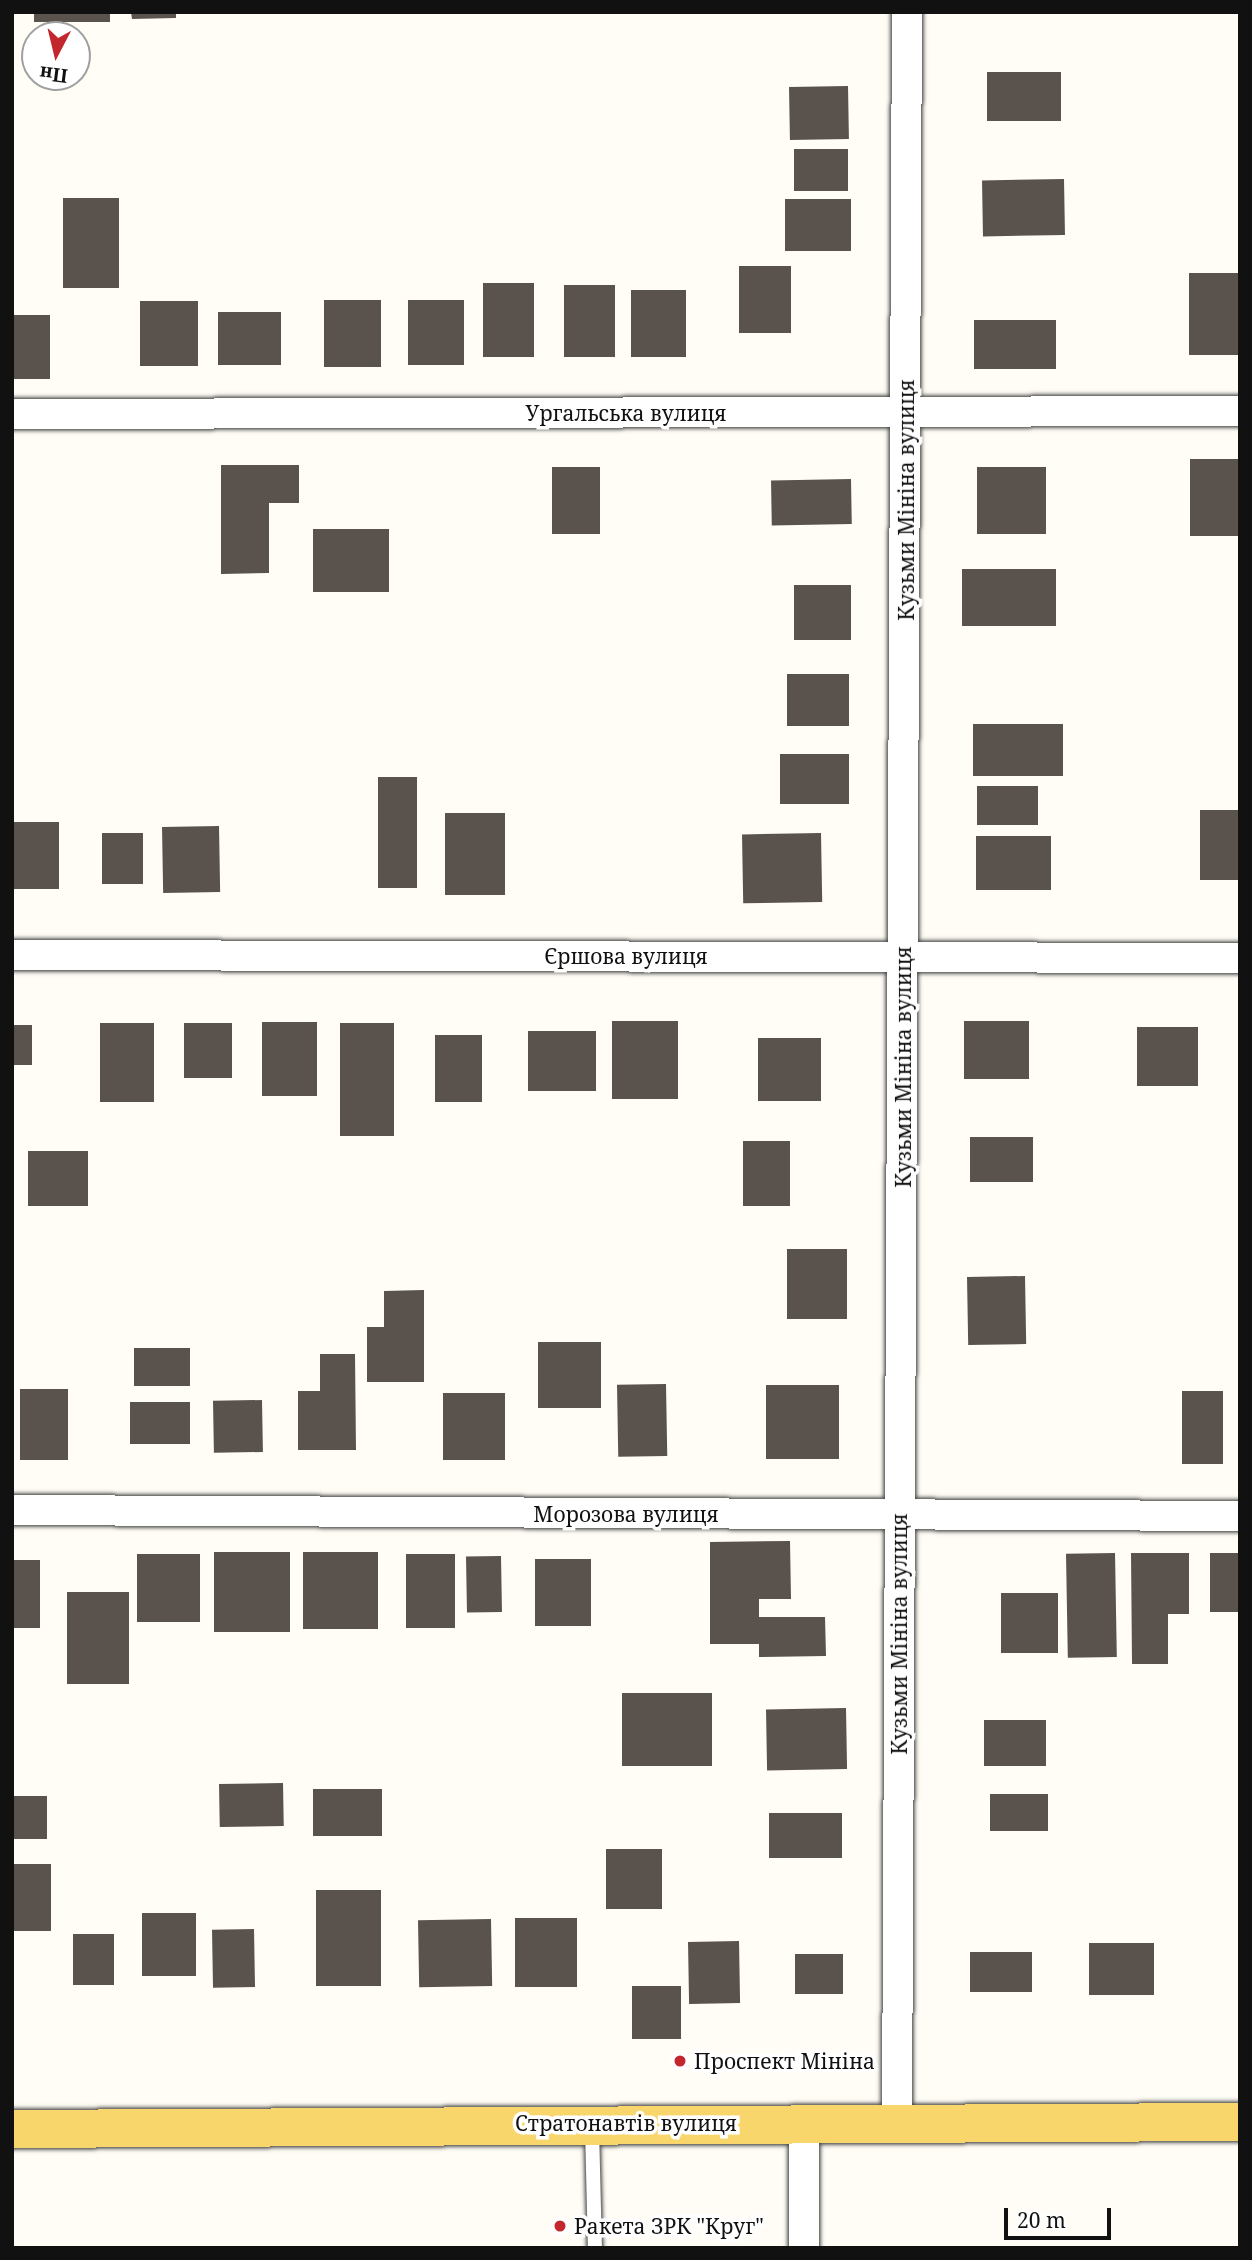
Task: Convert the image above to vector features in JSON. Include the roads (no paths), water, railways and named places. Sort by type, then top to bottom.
[{"type":"main road","name":"Стратонавтів вулиця","points":[[12,2129],[592,2123],[1240,2122]]},
{"type":"street","name":"Кузьми Мініна вулиця","points":[[897,2123],[907,12]]},
{"type":"street","name":"Ургальська вулиця","points":[[12,414],[1240,411]]},
{"type":"street","name":"Єршова вулиця","points":[[12,955],[1240,958]]},
{"type":"street","name":"Морозова вулиця","points":[[12,1510],[1240,1516]]},
{"type":"street","points":[[804,2123],[804,2248]]},
{"type":"lane","points":[[592,2123],[594,2248]]},
{"type":"place","name":"Проспект Мініна","points":[[680,2061]]},
{"type":"place","name":"Ракета ЗРК \"Круг\"","points":[[560,2226]]}]
